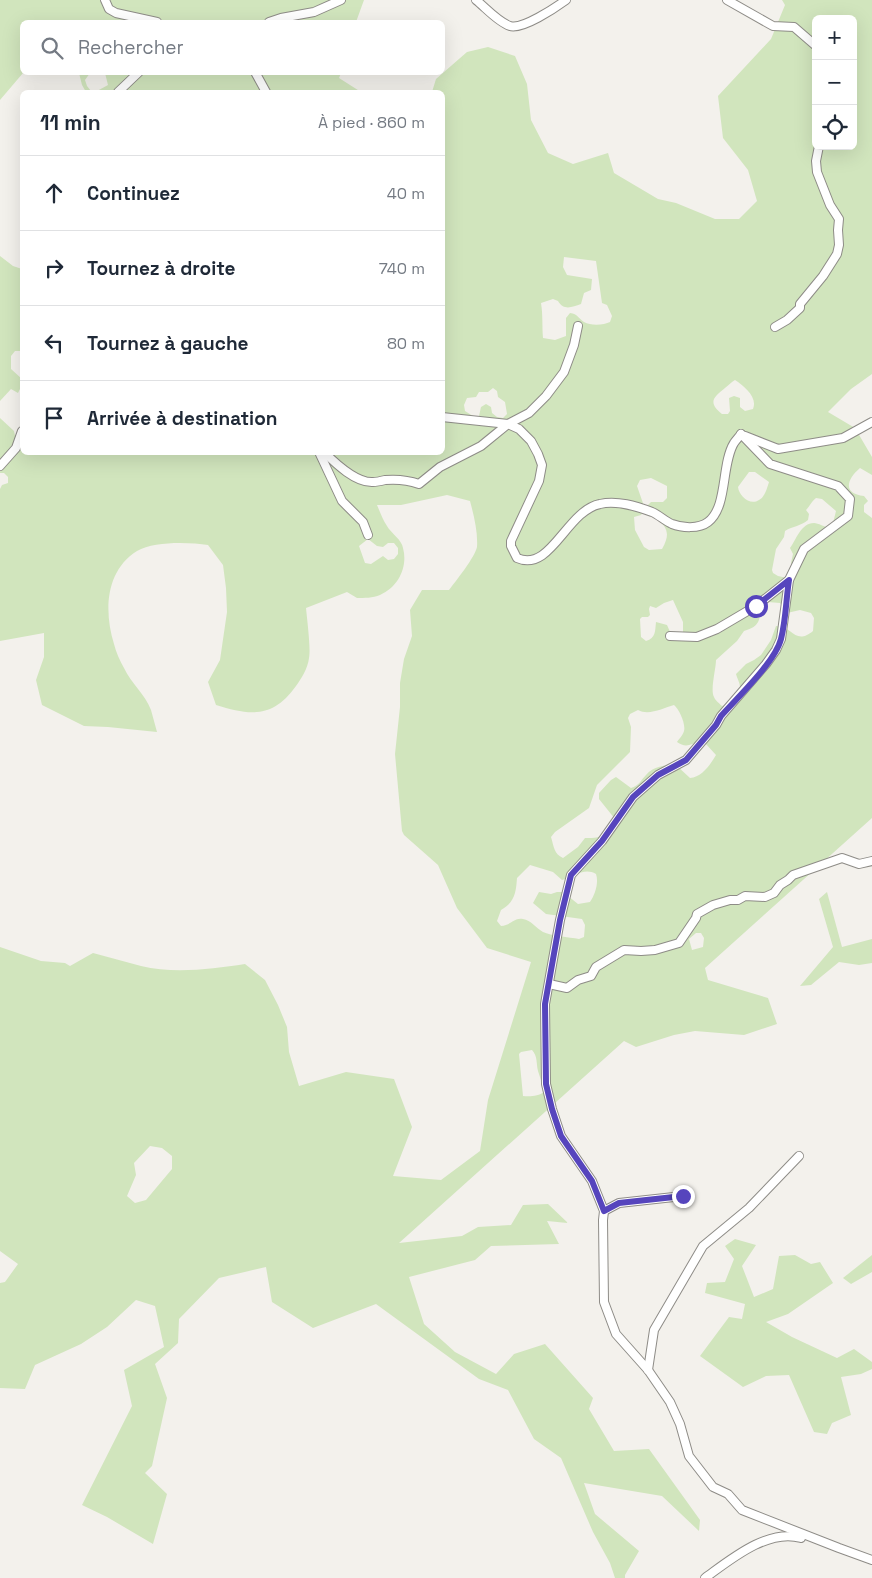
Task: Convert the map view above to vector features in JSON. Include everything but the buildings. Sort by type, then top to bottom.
[{"type":"street","points":[[105,0],[109,9],[116,13],[147,20]]},
{"type":"street","points":[[276,20],[314,12],[341,0]]},
{"type":"street","points":[[476,0],[507,25],[518,27],[566,0]]},
{"type":"street","points":[[727,0],[773,26],[794,27],[812,43]]},
{"type":"street","points":[[120,90],[136,75]]},
{"type":"street","points":[[257,75],[265,90]]},
{"type":"street","points":[[775,327],[787,320],[800,308],[800,304],[823,276],[837,254],[840,245],[839,219],[830,205],[817,172],[816,161],[818,150]]},
{"type":"street","points":[[327,455],[337,465],[362,481],[408,480],[420,484],[440,467],[481,446],[508,424],[529,413],[546,396],[564,372],[578,326]]},
{"type":"street","points":[[445,417],[508,424],[518,429],[531,441],[542,465],[539,481],[511,541],[511,546],[517,558],[530,562],[549,550],[584,511],[593,505],[605,502],[619,502],[654,513],[671,524],[701,526],[707,523],[713,518],[718,509],[730,454],[741,434]]},
{"type":"street","points":[[741,434],[778,449],[843,438],[872,422]]},
{"type":"street","points":[[741,434],[770,464],[838,486],[850,499],[848,516],[804,548],[789,580],[781,639],[766,664],[686,760],[658,775],[633,797],[602,841],[571,875],[560,920],[545,1004],[546,1084],[561,1136],[592,1181],[604,1211],[604,1302],[616,1334],[648,1370],[670,1402],[680,1424],[689,1456],[713,1487],[728,1494],[742,1510],[872,1560]]},
{"type":"street","points":[[0,466],[16,448],[20,437]]},
{"type":"street","points":[[320,455],[342,501],[363,522],[368,535]]},
{"type":"street","points":[[670,636],[697,637],[717,629],[756,606],[789,580]]},
{"type":"street","points":[[549,984],[567,988],[578,980],[591,976],[596,967],[624,950],[655,950],[678,943],[697,914],[713,905],[730,900],[738,900],[745,896],[765,897],[774,893],[780,884],[793,875],[842,858],[859,864],[872,861]]},
{"type":"street","points":[[648,1370],[654,1330],[703,1246],[750,1208],[800,1156]]},
{"type":"street","points":[[604,1211],[619,1203],[683,1196]]},
{"type":"street","points":[[705,1578],[735,1556],[755,1545],[776,1538],[795,1536],[839,1548]]},
{"type":"green space","points":[[0,0],[364,0],[357,20],[20,20],[21,75],[0,100]]},
{"type":"green space","points":[[782,0],[872,0],[872,374],[851,389],[828,412],[855,428],[872,457],[872,475],[860,468],[852,477],[849,485],[852,492],[864,496],[868,501],[864,505],[864,512],[872,518],[872,818],[705,968],[708,980],[768,998],[777,1024],[744,1035],[695,1031],[674,1035],[636,1047],[624,1041],[399,1243],[462,1236],[478,1227],[511,1225],[523,1205],[548,1204],[568,1223],[547,1221],[559,1244],[491,1246],[475,1260],[409,1277],[424,1324],[455,1352],[496,1374],[514,1354],[545,1344],[593,1398],[589,1409],[614,1451],[649,1449],[700,1520],[699,1531],[662,1496],[584,1483],[595,1514],[639,1551],[625,1578],[615,1578],[610,1563],[593,1532],[561,1458],[534,1439],[508,1390],[479,1379],[376,1304],[313,1328],[272,1302],[266,1267],[219,1278],[179,1319],[178,1343],[155,1364],[167,1398],[152,1466],[145,1473],[167,1494],[153,1544],[107,1517],[82,1505],[132,1406],[124,1370],[164,1347],[155,1306],[136,1300],[107,1327],[81,1344],[35,1365],[25,1389],[0,1388],[0,1283],[5,1282],[18,1264],[0,1251],[0,947],[41,961],[65,963],[70,966],[93,953],[141,966],[167,970],[206,969],[245,964],[265,980],[278,1005],[287,1027],[289,1052],[299,1086],[346,1072],[394,1079],[412,1127],[393,1176],[441,1180],[480,1151],[488,1100],[531,962],[487,948],[457,908],[438,865],[404,835],[402,831],[395,754],[400,707],[400,683],[404,659],[412,636],[410,610],[422,590],[449,590],[476,551],[476,530],[470,501],[447,495],[401,505],[377,505],[389,529],[401,542],[403,548],[403,569],[397,581],[387,591],[377,596],[357,598],[347,592],[306,608],[309,654],[304,673],[296,686],[279,704],[260,712],[240,711],[216,705],[208,682],[220,660],[227,612],[223,565],[208,545],[191,543],[162,544],[137,551],[126,559],[118,569],[113,581],[108,606],[109,619],[118,656],[148,704],[157,732],[84,726],[42,705],[36,680],[44,657],[44,633],[0,641],[0,489],[2,485],[8,483],[8,477],[4,473],[0,473],[0,418],[14,431],[17,445],[20,447],[20,455],[445,455],[445,90],[433,90],[436,79],[441,75],[445,75],[445,71],[467,52],[488,47],[515,56],[527,84],[531,120],[548,153],[573,164],[608,153],[614,173],[658,199],[676,203],[715,219],[739,219],[757,201],[748,170],[723,138],[718,96],[771,39],[785,5]],"holes":[[[564,257],[596,261],[602,303],[607,305],[612,316],[610,322],[590,324],[584,322],[575,314],[570,313],[566,318],[566,336],[555,340],[543,338],[541,303],[553,299],[563,306],[574,306],[581,304],[584,293],[591,290],[592,279],[567,275],[563,267]],[[735,380],[742,385],[754,400],[753,409],[745,411],[740,407],[740,398],[734,396],[729,398],[730,411],[728,414],[722,414],[717,410],[713,403],[715,397]],[[493,388],[497,391],[498,397],[505,402],[507,414],[503,418],[497,417],[492,413],[491,407],[486,404],[481,407],[479,416],[473,416],[465,411],[464,405],[467,398],[476,397],[479,392],[488,392]],[[749,472],[755,472],[769,482],[763,497],[756,502],[746,499],[740,494],[738,487]],[[651,478],[667,486],[667,498],[663,502],[651,502],[647,506],[664,525],[666,530],[666,541],[662,549],[649,550],[644,547],[635,530],[634,517],[641,515],[645,509],[637,486],[640,480]],[[816,498],[822,499],[836,511],[833,523],[829,528],[814,523],[802,529],[790,548],[793,554],[791,563],[794,568],[787,578],[773,573],[776,549],[784,537],[785,531],[808,520],[809,514],[806,510]],[[368,539],[377,546],[383,547],[388,543],[394,543],[398,548],[398,554],[394,559],[388,560],[383,556],[371,564],[365,563],[359,546]],[[673,600],[683,622],[683,634],[671,634],[667,625],[656,622],[652,638],[646,641],[641,637],[640,619],[650,615],[650,606],[656,608]],[[768,602],[780,603],[787,613],[800,610],[811,613],[814,618],[813,631],[802,637],[776,626],[771,640],[761,655],[746,664],[736,674],[740,685],[739,690],[731,701],[722,706],[713,694],[716,660],[737,641],[744,631],[754,627],[758,622],[762,604]],[[674,705],[684,725],[683,734],[677,742],[685,745],[691,745],[699,741],[705,743],[716,755],[711,763],[702,773],[690,778],[676,765],[672,765],[652,770],[638,784],[631,788],[616,777],[611,780],[599,793],[599,799],[615,819],[609,828],[604,834],[596,838],[585,838],[578,847],[563,858],[560,856],[555,850],[551,837],[555,832],[589,808],[597,785],[630,752],[631,727],[628,718],[630,714],[638,710],[651,712]],[[530,865],[553,872],[562,880],[583,872],[596,874],[596,889],[590,902],[578,904],[563,892],[551,894],[539,892],[533,903],[546,914],[582,919],[585,925],[584,937],[579,939],[546,933],[523,919],[517,919],[501,926],[497,921],[501,910],[509,904],[514,896],[517,878]],[[696,933],[701,933],[704,938],[703,947],[692,950],[689,939]],[[532,1050],[534,1053],[544,1092],[534,1096],[523,1096],[519,1054]],[[150,1146],[162,1148],[172,1156],[172,1169],[146,1200],[135,1203],[127,1196],[136,1175],[134,1163]]]},
{"type":"green space","points":[[80,75],[89,75],[85,80],[90,90],[85,90]]},
{"type":"green space","points":[[106,75],[340,75],[339,78],[358,90],[99,90],[108,85]]},
{"type":"green space","points":[[0,256],[13,266],[20,268],[20,351],[15,351],[11,356],[11,369],[20,377],[20,389],[18,393],[11,389],[0,401]]},
{"type":"green space","points":[[827,892],[842,947],[872,939],[872,963],[859,965],[839,962],[811,985],[800,986],[833,947],[819,899]]},
{"type":"green space","points":[[735,1239],[756,1245],[742,1266],[754,1297],[773,1289],[779,1256],[795,1255],[811,1264],[820,1262],[833,1283],[788,1314],[766,1322],[792,1337],[837,1358],[854,1349],[872,1362],[872,1369],[861,1374],[841,1377],[851,1415],[832,1423],[827,1434],[814,1432],[789,1375],[766,1376],[743,1387],[700,1356],[729,1317],[742,1319],[745,1304],[705,1293],[707,1283],[725,1282],[734,1259],[725,1246]]},
{"type":"green space","points":[[872,1255],[872,1272],[851,1284],[843,1278]]},
{"type":"route","points":[[683,1196],[619,1203],[604,1211],[592,1181],[561,1136],[552,1109],[546,1084],[545,1004],[560,920],[571,875],[602,841],[633,797],[658,775],[686,760],[766,664],[781,639],[789,580],[756,606]]}]
